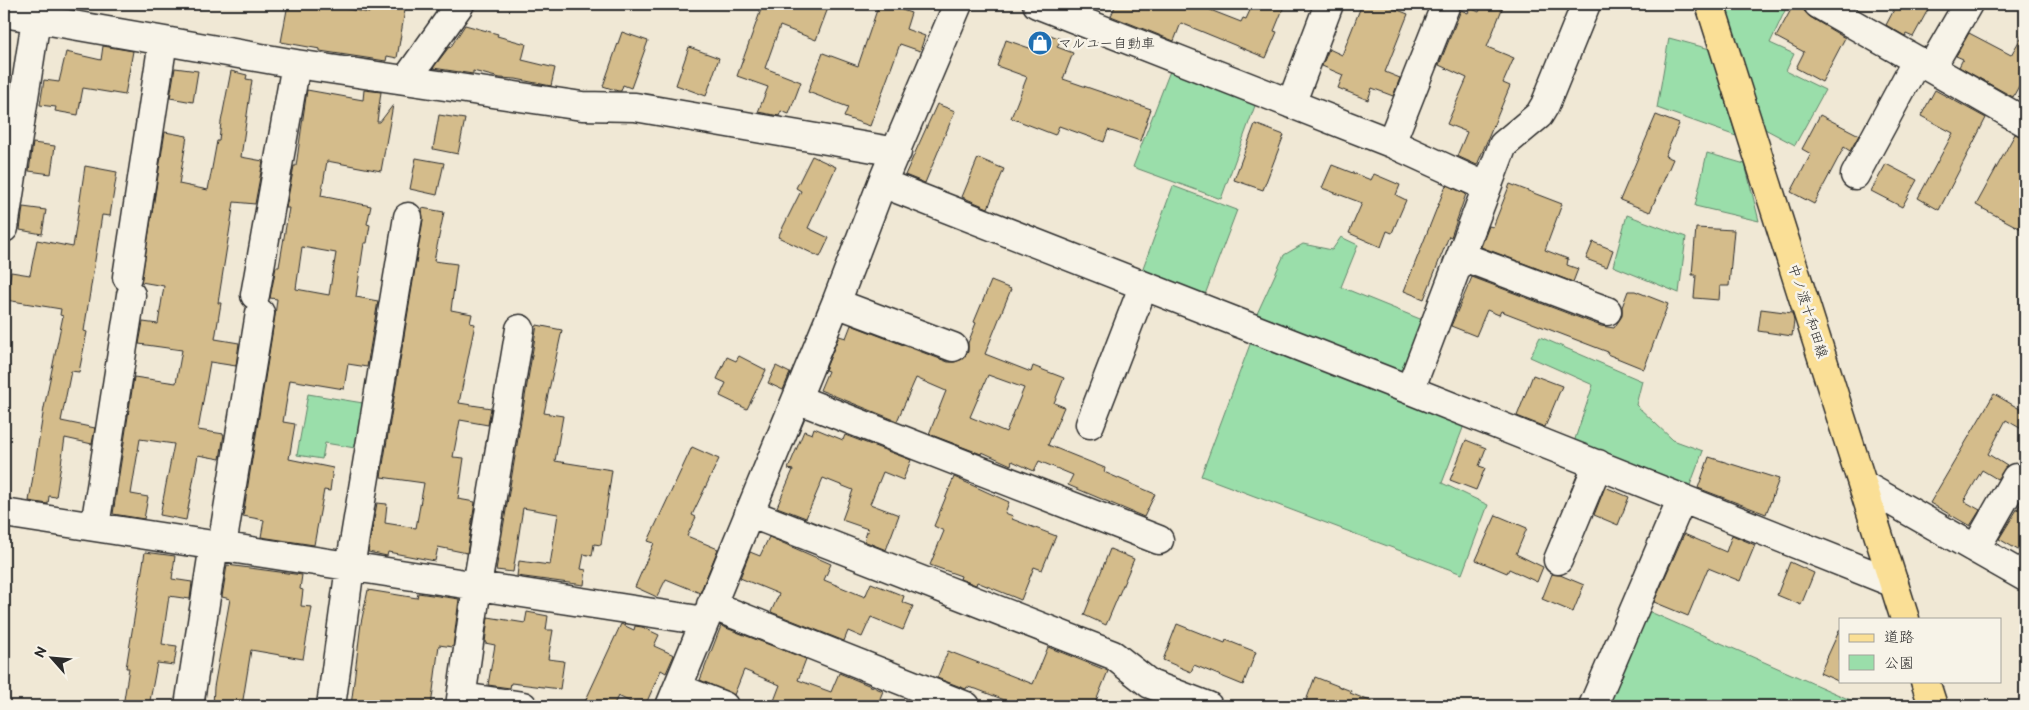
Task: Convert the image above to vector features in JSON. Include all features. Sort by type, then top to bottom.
[{"type":"main road","name":"中ノ渡十和田線","points":[[1710,4],[1905,618]]},
{"type":"main road","points":[[1925,682],[1932,706]]},
{"type":"street","points":[[406,80],[460,4]]},
{"type":"street","points":[[724,706],[674,697],[836,303],[882,183],[897,152],[958,4]]},
{"type":"street","points":[[1036,4],[1093,14],[1290,104],[1391,143],[1487,187]]},
{"type":"street","points":[[1290,104],[1329,4]]},
{"type":"street","points":[[1391,143],[1446,4]]},
{"type":"street","points":[[1410,390],[1503,145],[1539,115],[1545,105],[1586,4]]},
{"type":"street","points":[[1818,4],[2025,122]]},
{"type":"street","points":[[1855,175],[1924,64],[1968,4]]},
{"type":"street","points":[[4,13],[296,64],[582,106],[635,107],[897,152]]},
{"type":"street","points":[[4,228],[36,19]]},
{"type":"street","points":[[95,526],[163,41]]},
{"type":"street","points":[[189,706],[218,546],[296,64]]},
{"type":"street","points":[[882,183],[1598,464],[1894,583]]},
{"type":"street","points":[[330,706],[350,567],[408,217]]},
{"type":"street","points":[[1462,256],[1607,311]]},
{"type":"street","points":[[1090,424],[1143,287]]},
{"type":"street","points":[[836,303],[953,348]]},
{"type":"street","points":[[520,328],[477,586],[461,702],[523,706]]},
{"type":"street","points":[[797,399],[1159,540]]},
{"type":"street","points":[[1558,560],[1598,464]]},
{"type":"street","points":[[1976,548],[2016,478],[2025,483]]},
{"type":"street","points":[[1863,486],[2025,577]]},
{"type":"street","points":[[1594,706],[1682,498]]},
{"type":"street","points":[[4,513],[477,586],[708,613],[966,706]]},
{"type":"street","points":[[749,513],[1113,655],[1150,684],[1208,706]]},
{"type":"green space","points":[[1724,4],[1788,4],[1770,43],[1794,54],[1786,71],[1825,90],[1795,145],[1763,128]]},
{"type":"green space","points":[[1669,38],[1710,49],[1736,136],[1657,108]]},
{"type":"green space","points":[[1170,71],[1256,103],[1221,199],[1133,167]]},
{"type":"green space","points":[[1707,153],[1745,164],[1759,221],[1695,206]]},
{"type":"green space","points":[[1173,186],[1237,210],[1203,300],[1140,276]]},
{"type":"green space","points":[[1627,215],[1686,237],[1679,293],[1613,266]]},
{"type":"green space","points":[[1341,237],[1358,245],[1341,287],[1425,321],[1404,376],[1256,316],[1284,255],[1303,244],[1332,250]]},
{"type":"green space","points":[[1540,337],[1642,381],[1636,405],[1673,440],[1703,451],[1689,488],[1573,445],[1593,385],[1530,357]]},
{"type":"green space","points":[[1252,339],[1466,420],[1442,483],[1488,505],[1462,574],[1201,476]]},
{"type":"green space","points":[[308,394],[363,403],[355,448],[325,443],[322,459],[297,455]]},
{"type":"green space","points":[[1648,611],[1864,706],[1607,706]]},
{"type":"building","points":[[288,4],[322,4],[369,13],[371,4],[406,4],[397,58],[387,56],[386,61],[320,51],[320,49],[281,42]]},
{"type":"building","points":[[763,4],[817,4],[828,8],[816,40],[780,26],[765,68],[801,82],[789,114],[781,111],[779,116],[758,112],[768,87],[737,76]]},
{"type":"building","points":[[879,4],[911,13],[906,29],[925,36],[920,51],[900,44],[870,126],[844,117],[848,107],[808,92],[823,53],[858,66]]},
{"type":"building","points":[[1116,4],[1195,4],[1241,22],[1243,18],[1246,19],[1253,4],[1285,4],[1274,31],[1277,32],[1266,58],[1181,23],[1174,41],[1111,16]]},
{"type":"building","points":[[1362,4],[1383,4],[1408,14],[1385,72],[1400,78],[1393,96],[1372,88],[1368,100],[1338,88],[1343,75],[1322,66],[1329,49],[1342,55]]},
{"type":"building","points":[[1483,4],[1504,4],[1487,47],[1514,58],[1503,83],[1510,86],[1477,165],[1457,156],[1467,132],[1447,124],[1467,78],[1439,65],[1461,10],[1468,13],[1470,8],[1479,12]]},
{"type":"building","points":[[1794,4],[1802,4],[1804,11],[1810,17],[1845,38],[1822,82],[1796,68],[1804,52],[1776,37]]},
{"type":"building","points":[[1897,4],[1931,4],[1913,37],[1906,34],[1905,36],[1886,25]]},
{"type":"building","points":[[465,25],[526,44],[522,60],[555,68],[551,86],[500,78],[473,71],[473,74],[433,68],[450,48]]},
{"type":"building","points":[[2025,31],[2025,75],[2013,97],[1959,67],[1963,59],[1956,56],[1969,33],[2011,55]]},
{"type":"building","points":[[622,32],[648,41],[631,88],[623,85],[621,91],[618,91],[603,86]]},
{"type":"building","points":[[1045,33],[1061,39],[1057,47],[1073,53],[1063,79],[1151,109],[1140,141],[1108,130],[1104,142],[1059,126],[1055,135],[1011,118],[1027,77],[997,66],[1006,40],[1038,51]]},
{"type":"building","points":[[103,46],[133,51],[125,95],[83,88],[78,115],[55,111],[56,107],[40,105],[44,80],[59,82],[66,52],[101,60]]},
{"type":"building","points":[[689,47],[719,58],[706,96],[676,85]]},
{"type":"building","points":[[175,68],[198,71],[193,102],[170,98]]},
{"type":"building","points":[[231,71],[247,75],[246,79],[252,80],[241,157],[263,161],[255,204],[234,202],[218,303],[221,303],[215,339],[239,343],[236,366],[210,362],[198,430],[224,434],[220,459],[198,455],[186,520],[160,515],[174,444],[140,439],[131,494],[148,497],[144,519],[113,514],[134,377],[176,383],[182,350],[139,344],[143,322],[158,324],[164,286],[141,282],[165,132],[187,136],[179,184],[208,190],[217,141],[219,141]]},
{"type":"building","points":[[307,90],[363,100],[364,90],[381,92],[377,122],[380,122],[393,105],[381,171],[327,161],[321,196],[371,206],[367,224],[370,225],[367,243],[364,243],[356,297],[378,301],[367,367],[348,364],[344,389],[290,380],[283,422],[295,424],[289,459],[333,468],[330,491],[324,490],[314,545],[261,537],[264,520],[243,516],[275,316],[277,299],[270,298],[276,267],[279,267],[289,208],[286,208],[294,166],[296,166]],"holes":[[[302,247],[336,253],[329,295],[296,289]]]},
{"type":"building","points":[[1935,90],[1986,118],[1939,210],[1918,198],[1953,133],[1921,116]]},
{"type":"building","points":[[937,104],[955,111],[925,183],[905,175]]},
{"type":"building","points":[[439,115],[465,119],[458,154],[433,149]]},
{"type":"building","points":[[1656,115],[1679,124],[1665,156],[1673,159],[1650,212],[1620,200]]},
{"type":"building","points":[[1820,115],[1859,135],[1850,151],[1844,147],[1814,204],[1791,192],[1811,154],[1802,149]]},
{"type":"building","points":[[1255,124],[1284,135],[1263,190],[1234,180]]},
{"type":"building","points":[[2015,134],[2025,138],[2025,231],[1976,205]]},
{"type":"building","points":[[33,143],[55,146],[51,174],[29,171]]},
{"type":"building","points":[[812,156],[836,167],[808,228],[829,238],[820,257],[778,237],[801,191],[796,188]]},
{"type":"building","points":[[416,158],[444,163],[437,195],[410,189]]},
{"type":"building","points":[[978,158],[1004,169],[988,208],[962,197]]},
{"type":"building","points":[[1886,164],[1917,180],[1902,207],[1871,191]]},
{"type":"building","points":[[1332,165],[1371,180],[1374,174],[1400,185],[1396,195],[1406,200],[1392,233],[1387,231],[1381,247],[1349,233],[1362,203],[1322,188]]},
{"type":"building","points":[[85,166],[117,172],[110,216],[102,215],[84,331],[87,332],[79,372],[71,371],[61,421],[95,428],[92,444],[65,438],[56,497],[49,496],[48,504],[29,501],[44,408],[63,316],[60,315],[61,309],[6,300],[11,272],[30,275],[37,240],[73,247]]},
{"type":"building","points":[[1510,184],[1562,204],[1545,250],[1568,259],[1567,265],[1578,269],[1573,282],[1481,247],[1489,226],[1493,227]]},
{"type":"building","points":[[1446,185],[1466,194],[1451,237],[1449,236],[1424,299],[1404,291]]},
{"type":"building","points":[[23,207],[46,210],[42,234],[20,230]]},
{"type":"building","points":[[422,208],[444,212],[434,261],[457,264],[451,310],[472,314],[470,323],[475,324],[459,403],[491,408],[488,425],[460,420],[453,457],[464,458],[458,499],[475,502],[467,553],[438,547],[435,561],[388,552],[387,556],[368,552],[377,503],[387,504],[385,523],[416,528],[424,483],[381,477],[423,220]]},
{"type":"building","points":[[1696,228],[1734,230],[1729,286],[1720,286],[1719,300],[1694,298],[1696,275],[1692,275]]},
{"type":"building","points":[[1593,242],[1613,250],[1607,267],[1586,259]]},
{"type":"building","points":[[1472,277],[1601,326],[1614,328],[1622,316],[1622,307],[1628,291],[1635,291],[1668,304],[1644,369],[1607,354],[1608,352],[1501,311],[1499,315],[1487,310],[1476,336],[1451,326]]},
{"type":"building","points":[[991,281],[1011,289],[985,354],[1031,372],[1033,366],[1064,378],[1054,403],[1064,407],[1048,445],[1105,468],[1104,472],[1155,494],[1144,517],[1068,485],[1073,475],[1039,461],[1034,471],[1012,461],[1011,465],[982,452],[981,454],[929,434],[946,391],[916,378],[897,421],[820,390],[828,371],[825,370],[839,336],[846,338],[851,325],[948,362],[955,362],[962,359],[968,352],[968,343],[976,323],[974,322]],"holes":[[[988,375],[1024,388],[1006,432],[970,417]]]},
{"type":"building","points":[[1761,309],[1792,313],[1794,321],[1792,336],[1758,331]]},
{"type":"building","points":[[537,325],[562,330],[544,413],[563,416],[555,461],[612,470],[601,545],[594,544],[592,556],[584,554],[581,569],[586,570],[584,585],[517,576],[519,561],[550,565],[558,514],[523,508],[513,572],[496,570]]},
{"type":"building","points":[[739,356],[766,370],[747,409],[720,396],[726,383],[717,379],[727,357],[736,361]]},
{"type":"building","points":[[776,366],[790,373],[783,390],[768,383]]},
{"type":"building","points":[[1533,375],[1562,386],[1545,427],[1517,416]]},
{"type":"building","points":[[1994,394],[2025,412],[2025,431],[2006,420],[1988,454],[2007,466],[1997,479],[1982,470],[1964,501],[1980,510],[1970,526],[1930,503]]},
{"type":"building","points":[[814,428],[843,440],[845,435],[911,460],[903,480],[883,472],[870,504],[899,515],[886,550],[864,541],[868,529],[842,520],[853,490],[823,478],[806,518],[777,507],[793,470],[788,469],[804,431],[812,434]]},
{"type":"building","points":[[1466,440],[1486,448],[1479,466],[1485,468],[1476,490],[1450,480]]},
{"type":"building","points":[[692,447],[719,459],[692,515],[696,517],[687,536],[718,549],[700,593],[666,579],[657,597],[635,587],[654,543],[648,541]]},
{"type":"building","points":[[1709,457],[1779,479],[1766,514],[1698,488]]},
{"type":"building","points":[[954,477],[1009,502],[1005,513],[1013,516],[1012,519],[1056,536],[1042,570],[1034,567],[1021,600],[977,582],[976,585],[960,579],[961,576],[930,565],[944,531],[934,526]]},
{"type":"building","points":[[1605,487],[1629,497],[1618,525],[1594,515]]},
{"type":"building","points":[[2025,499],[2025,554],[1999,539]]},
{"type":"building","points":[[1496,515],[1527,528],[1516,554],[1543,567],[1537,582],[1509,569],[1507,573],[1476,560]]},
{"type":"building","points":[[1684,534],[1726,552],[1732,535],[1755,545],[1740,581],[1708,568],[1688,616],[1654,602]]},
{"type":"building","points":[[769,537],[831,564],[824,580],[865,597],[871,583],[904,596],[902,602],[913,606],[903,630],[871,617],[862,637],[848,631],[844,641],[771,612],[779,594],[740,578],[750,552],[760,556]]},
{"type":"building","points":[[1110,549],[1134,559],[1106,625],[1084,615]]},
{"type":"building","points":[[145,552],[175,556],[172,579],[192,582],[190,599],[169,596],[162,644],[177,646],[174,665],[157,663],[149,706],[123,706],[129,668],[126,668]]},
{"type":"building","points":[[1790,562],[1814,573],[1801,605],[1777,595]]},
{"type":"building","points":[[227,565],[302,575],[300,589],[303,590],[301,606],[312,607],[303,659],[251,650],[242,706],[213,706],[214,687],[230,599],[222,597]]},
{"type":"building","points":[[1552,574],[1560,575],[1584,585],[1573,612],[1542,599]]},
{"type":"building","points":[[368,590],[417,598],[418,593],[459,599],[453,647],[439,645],[431,706],[407,706],[385,703],[385,706],[351,706],[361,623]]},
{"type":"building","points":[[527,612],[548,616],[546,630],[553,630],[548,659],[564,661],[560,689],[511,683],[510,688],[488,685],[495,645],[485,643],[488,617],[525,623]]},
{"type":"building","points":[[621,624],[634,630],[635,626],[642,627],[659,635],[654,646],[674,655],[666,673],[661,670],[645,706],[639,706],[618,696],[613,706],[583,706]]},
{"type":"building","points":[[1177,624],[1225,643],[1226,640],[1256,652],[1243,685],[1194,665],[1191,672],[1163,660]]},
{"type":"building","points":[[721,626],[806,659],[798,680],[831,692],[839,673],[883,691],[877,706],[772,706],[780,685],[744,670],[734,695],[700,680]]},
{"type":"building","points":[[1839,631],[1839,682],[1820,673]]},
{"type":"building","points":[[1048,647],[1108,671],[1094,706],[1020,706],[976,689],[967,687],[966,689],[937,678],[948,651],[1033,684]]},
{"type":"building","points":[[1315,677],[1351,691],[1350,693],[1380,706],[1304,706]]},
{"type":"place","name":"マルユー自動車","points":[[1040,43]]}]
